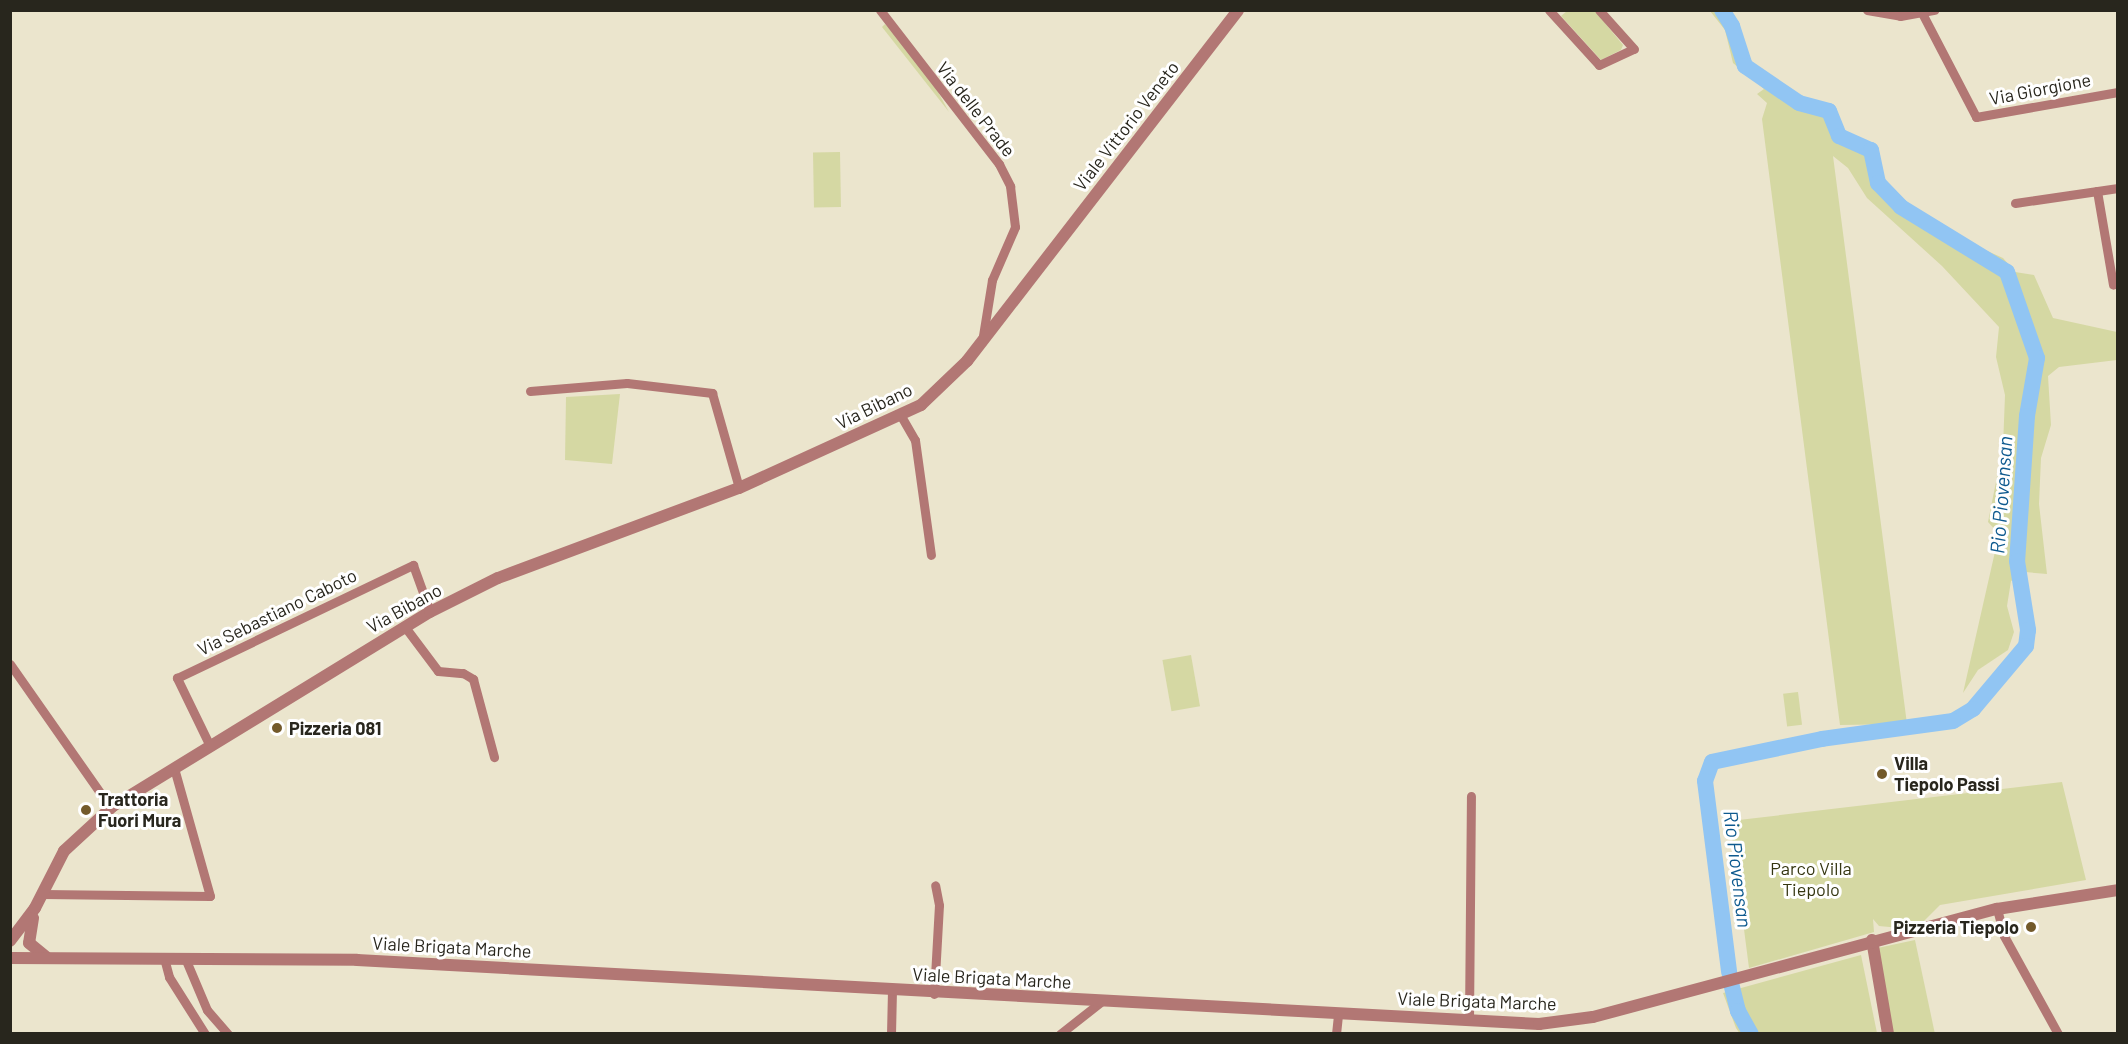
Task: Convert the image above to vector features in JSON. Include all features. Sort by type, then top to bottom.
[{"type":"street","name":"Via delle Prade","points":[[880,10],[999,164],[1010,186],[1015,227],[992,280],[982,342]]},
{"type":"street","name":"Viale Vittorio Veneto","points":[[1043,264],[1238,10]]},
{"type":"street","points":[[1549,10],[1599,65],[1634,49],[1599,10]]},
{"type":"street","points":[[1867,10],[1886,16],[1923,15],[1934,10]]},
{"type":"street","name":"Via Giorgione","points":[[1923,15],[1976,117],[2118,92]]},
{"type":"street","points":[[2015,203],[2118,188]]},
{"type":"street","points":[[2097,191],[2113,285]]},
{"type":"street","name":"Via Bibano","points":[[10,940],[35,908],[64,851],[111,808],[430,612],[498,578],[739,488],[901,416],[942,387],[982,342],[1043,264]]},
{"type":"street","points":[[530,391],[627,383],[712,393],[739,488]]},
{"type":"street","points":[[901,416],[915,440],[930,555]]},
{"type":"street","name":"Via Sebastiano Caboto","points":[[210,746],[177,678],[413,565],[430,612]]},
{"type":"street","points":[[405,627],[426,658],[438,671],[463,673],[473,679],[494,757]]},
{"type":"street","points":[[10,663],[111,808]]},
{"type":"street","points":[[43,894],[210,896],[174,768]]},
{"type":"street","points":[[1469,1020],[1471,796]]},
{"type":"street","points":[[934,994],[939,905],[935,885]]},
{"type":"street","name":"Viale Brigata Marche","points":[[12,957],[357,960],[934,994],[1469,1020],[1570,1022],[1872,940],[1997,909],[2118,890]]},
{"type":"street","name":"Via Bibano","points":[[12,957],[30,928],[35,908]]},
{"type":"street","points":[[1997,909],[2004,936],[2058,1034]]},
{"type":"street","points":[[30,928],[29,943],[47,957]]},
{"type":"street","points":[[1872,940],[1888,1034]]},
{"type":"street","points":[[164,958],[169,977],[205,1034]]},
{"type":"street","points":[[185,958],[207,1010],[228,1034]]},
{"type":"street","name":"Viale Brigata Marche","points":[[891,1034],[892,991]]},
{"type":"street","points":[[1060,1034],[1102,1001]]},
{"type":"street","points":[[1336,1034],[1338,1014]]},
{"type":"green space","points":[[1567,11],[1595,11],[1623,45],[1621,50],[1601,60],[1561,16]]},
{"type":"green space","points":[[1710,11],[1731,12],[1753,65],[1800,96],[1833,106],[1842,131],[1878,147],[1884,180],[1905,202],[1965,241],[2003,258],[2015,272],[2034,275],[2053,318],[2117,332],[2117,360],[2059,367],[2048,376],[2051,425],[2041,458],[2039,504],[2047,574],[2025,572],[2011,581],[2007,606],[2014,632],[2008,650],[1978,670],[1963,693],[1999,534],[1988,522],[2003,447],[2005,395],[1996,357],[1999,327],[1942,266],[1867,198],[1848,168],[1833,156],[1907,724],[1840,725],[1762,119],[1767,103],[1757,94],[1764,89],[1733,63],[1725,30]]},
{"type":"green space","points":[[885,24],[926,70],[949,112],[882,27]]},
{"type":"green space","points":[[813,152],[840,152],[841,207],[814,207]]},
{"type":"green space","points":[[620,394],[612,464],[565,460],[566,397]]},
{"type":"green space","points":[[1191,655],[1200,706],[1171,711],[1162,660]]},
{"type":"green space","points":[[1798,692],[1802,725],[1787,727],[1783,694]]},
{"type":"green space","name":"Parco Villa Tiepolo","points":[[2062,782],[2086,880],[1940,905],[1921,924],[1900,928],[1879,926],[1873,919],[1874,932],[1749,968],[1730,821]]},
{"type":"green space","points":[[1915,940],[1935,1033],[1892,1034],[1874,949]]},
{"type":"green space","points":[[1861,955],[1877,1033],[1740,1034],[1736,1028],[1723,993]]},
{"type":"waterway","name":"Rio Piovensan","points":[[1722,10],[1732,26],[1745,66],[1799,103],[1829,111],[1839,136],[1871,150],[1878,183],[1901,207],[2007,272],[2037,358],[2027,416],[2017,561],[2028,630],[2026,646],[1973,709],[1953,721],[1822,739],[1712,762],[1705,781],[1729,972]]},
{"type":"waterway","name":"Rio Piovensan","points":[[1731,983],[1738,1011],[1751,1034]]},
{"type":"place","name":"Pizzeria 081","points":[[277,728]]},
{"type":"place","name":"Villa Tiepolo Passi","points":[[1882,774]]},
{"type":"place","name":"Trattoria Fuori Mura","points":[[86,810]]},
{"type":"place","name":"Pizzeria Tiepolo","points":[[2031,927]]}]
